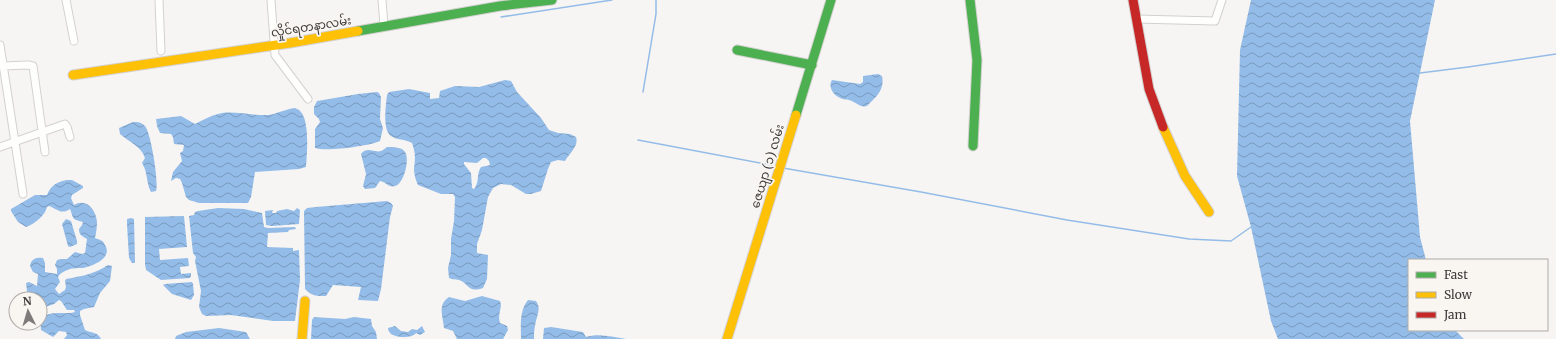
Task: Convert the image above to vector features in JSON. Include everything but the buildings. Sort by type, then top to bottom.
[{"type":"street","points":[[66,0],[74,40]]},
{"type":"street","points":[[159,0],[161,51]]},
{"type":"street","points":[[271,0],[275,55],[308,99]]},
{"type":"street","points":[[382,0],[384,26]]},
{"type":"street","name":"လှိုင်ရတနာလမ်း","points":[[73,75],[274,44],[290,43],[500,3],[552,0]]},
{"type":"street","name":"ဇေယျာ (၁) လမ်း","points":[[727,339],[779,165],[831,0]]},
{"type":"street","points":[[970,0],[977,60],[973,146]]},
{"type":"street","points":[[1133,0],[1149,89],[1158,117],[1185,176],[1209,212]]},
{"type":"street","points":[[1136,19],[1215,21],[1222,0]]},
{"type":"street","points":[[0,45],[24,194]]},
{"type":"street","points":[[737,50],[812,64]]},
{"type":"street","points":[[3,66],[33,66],[45,152]]},
{"type":"street","points":[[0,147],[65,124],[67,126],[70,138]]},
{"type":"street","points":[[302,339],[305,301]]},
{"type":"water","points":[[1251,0],[1435,0],[1410,121],[1420,237],[1426,259],[1408,259],[1408,331],[1456,331],[1464,339],[1278,339],[1271,321],[1251,227],[1237,176],[1240,50]]},
{"type":"water","points":[[878,74],[882,76],[883,81],[881,89],[867,106],[862,106],[840,98],[833,92],[830,86],[832,80],[860,84],[863,82],[863,76]]},
{"type":"water","points":[[505,80],[511,81],[517,92],[541,118],[549,130],[558,133],[570,134],[576,137],[577,140],[574,149],[565,161],[558,160],[551,162],[541,191],[526,194],[511,185],[501,184],[493,188],[488,197],[482,230],[477,244],[477,253],[488,255],[487,279],[483,288],[471,289],[459,280],[449,278],[448,268],[451,255],[455,197],[453,194],[441,194],[418,185],[414,173],[415,153],[412,143],[391,136],[386,128],[385,117],[387,95],[389,92],[409,89],[430,93],[430,99],[439,98],[440,91],[455,86],[479,87]],"holes":[[[483,158],[486,158],[490,165],[481,167],[477,184],[474,189],[472,188],[471,173],[464,162],[477,163]]]},
{"type":"water","points":[[377,92],[381,97],[380,119],[383,128],[380,141],[348,148],[315,148],[315,129],[320,122],[314,114],[314,107],[317,101]]},
{"type":"water","points":[[295,108],[303,115],[307,129],[306,167],[299,169],[255,172],[251,197],[248,203],[199,203],[189,200],[186,197],[180,179],[176,178],[171,181],[173,172],[182,161],[180,153],[183,151],[184,145],[174,144],[171,134],[160,133],[156,119],[181,116],[195,124],[212,116],[224,113],[268,115]]},
{"type":"water","points":[[133,122],[138,122],[145,126],[150,138],[157,186],[156,191],[151,192],[149,189],[142,163],[145,158],[141,150],[120,134],[119,128]]},
{"type":"water","points":[[387,147],[400,148],[405,152],[407,160],[401,181],[395,186],[389,186],[380,181],[375,188],[365,189],[363,186],[366,174],[361,154],[366,150],[381,151]]},
{"type":"water","points":[[72,180],[83,186],[83,188],[72,195],[71,198],[74,205],[78,203],[86,204],[90,206],[95,213],[97,228],[95,238],[103,242],[107,250],[101,261],[83,268],[70,269],[61,273],[58,277],[60,282],[55,289],[59,294],[65,290],[66,279],[93,273],[108,265],[112,266],[110,281],[100,293],[94,307],[80,311],[85,330],[96,334],[101,339],[64,339],[67,335],[66,332],[59,331],[53,337],[43,331],[48,331],[48,315],[75,312],[74,310],[67,310],[59,300],[48,306],[48,291],[27,291],[26,283],[29,282],[37,286],[38,274],[33,272],[30,266],[36,258],[43,258],[45,263],[45,272],[57,274],[55,265],[57,260],[67,259],[75,252],[82,254],[85,253],[87,239],[81,235],[79,231],[83,222],[74,218],[70,209],[67,211],[59,211],[49,206],[39,219],[26,227],[18,222],[11,211],[11,209],[35,195],[47,195],[55,184]]},
{"type":"water","points":[[387,201],[393,206],[390,217],[381,289],[378,301],[358,300],[361,287],[333,285],[326,296],[314,295],[307,291],[305,289],[304,211],[307,208]]},
{"type":"water","points":[[218,208],[244,209],[262,213],[264,227],[268,228],[295,227],[296,229],[289,230],[288,232],[268,233],[267,247],[293,248],[293,251],[299,250],[300,280],[295,321],[273,321],[231,315],[206,316],[202,314],[199,307],[201,291],[195,261],[196,257],[193,253],[189,216],[194,215],[195,212],[198,211]]},
{"type":"water","points":[[297,208],[300,210],[299,224],[266,225],[265,211],[273,210],[272,213],[276,213],[277,211],[287,209],[294,211]]},
{"type":"water","points":[[184,216],[187,247],[159,249],[160,260],[188,258],[189,266],[180,267],[181,274],[191,273],[191,276],[190,278],[161,280],[146,270],[145,217]]},
{"type":"water","points":[[66,219],[71,221],[77,241],[77,244],[70,247],[68,246],[62,224]]},
{"type":"water","points":[[127,219],[134,219],[135,263],[132,263],[129,258]]},
{"type":"water","points":[[192,282],[194,295],[191,300],[172,294],[163,285],[165,284]]},
{"type":"water","points":[[482,296],[500,301],[500,323],[507,326],[508,330],[503,339],[457,339],[453,331],[444,328],[442,307],[445,300],[449,297],[465,301]]},
{"type":"water","points":[[528,300],[536,301],[539,307],[534,329],[534,339],[521,339],[522,314]]},
{"type":"water","points":[[314,317],[345,319],[354,317],[371,319],[377,339],[311,339],[312,320]]},
{"type":"water","points":[[395,326],[401,331],[408,332],[412,329],[417,330],[422,326],[425,332],[420,335],[416,333],[410,336],[400,337],[389,332],[388,328]]},
{"type":"water","points":[[551,327],[583,332],[586,337],[601,335],[626,339],[543,339],[544,328]]},
{"type":"water","points":[[219,328],[246,332],[250,339],[175,339],[176,336],[186,332]]},
{"type":"waterway","points":[[501,17],[612,0]]},
{"type":"waterway","points":[[643,92],[656,14],[656,0]]},
{"type":"waterway","points":[[1420,73],[1556,54]]},
{"type":"waterway","points":[[638,140],[776,166]]},
{"type":"waterway","points":[[783,168],[921,192],[1067,220],[1189,239],[1231,241],[1251,227]]},
{"type":"traffic: fast","points":[[358,31],[500,6],[552,0]]},
{"type":"traffic: fast","points":[[796,115],[831,0]]},
{"type":"traffic: fast","points":[[970,0],[977,60],[973,146]]},
{"type":"traffic: fast","points":[[737,50],[812,65]]},
{"type":"traffic: slow","points":[[73,75],[290,43],[358,31]]},
{"type":"traffic: slow","points":[[727,339],[796,115]]},
{"type":"traffic: slow","points":[[1163,127],[1185,176],[1209,212]]},
{"type":"traffic: slow","points":[[302,339],[305,301]]},
{"type":"traffic: jam","points":[[1133,0],[1149,89],[1163,127]]}]
